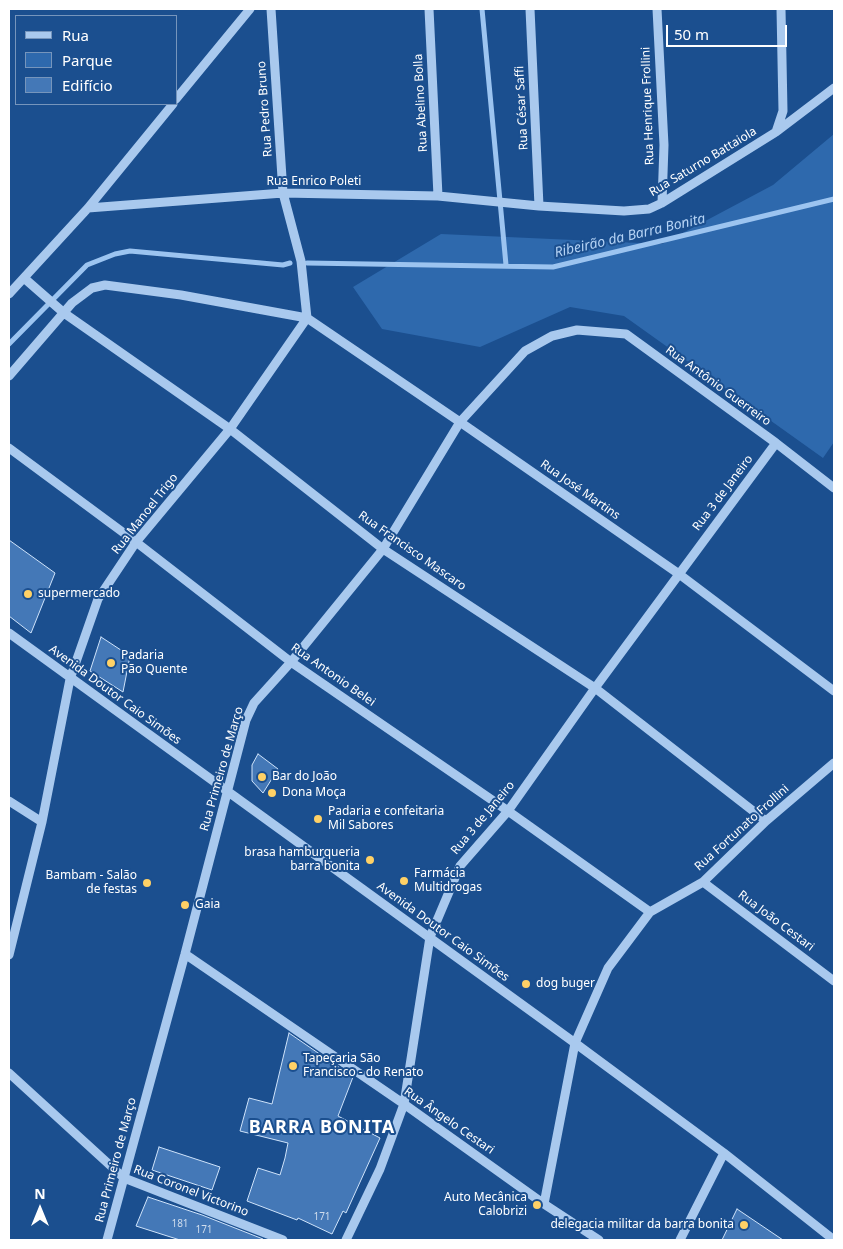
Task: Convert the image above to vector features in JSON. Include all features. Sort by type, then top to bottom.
[{"type":"street","name":"Rua Pedro Bruno","points":[[271,9],[283,193],[301,261],[306,294],[307,318]]},
{"type":"street","name":"Rua Abelino Bolla","points":[[429,9],[438,196]]},
{"type":"street","name":"Rua César Saffi","points":[[530,9],[539,206]]},
{"type":"street","name":"Rua Henrique Frollini","points":[[657,9],[664,146],[662,203]]},
{"type":"street","points":[[776,132],[782,111],[781,9]]},
{"type":"street","points":[[178,96],[247,10]]},
{"type":"street","name":"Rua Saturno Battaiola","points":[[539,206],[624,211],[649,209],[662,203],[776,132],[834,88]]},
{"type":"street","points":[[9,294],[26,280],[172,105]]},
{"type":"street","name":"Rua Enrico Poleti","points":[[88,208],[283,193],[438,196],[539,206]]},
{"type":"street","name":"Rua Francisco Mascaro","points":[[26,280],[64,313],[230,429],[383,549],[595,688],[766,822]]},
{"type":"street","points":[[9,376],[72,304],[92,288],[105,285],[181,295],[307,318]]},
{"type":"street","name":"Rua José Martins","points":[[307,318],[679,574],[834,691]]},
{"type":"street","name":"Rua Manoel Trigo","points":[[9,955],[42,822],[70,679],[98,599],[136,542],[230,429],[307,318]]},
{"type":"street","name":"Rua Primeiro de Março","points":[[107,1240],[246,720],[254,703],[291,662],[383,549],[460,422],[526,351],[552,336],[577,330]]},
{"type":"street","name":"Rua Antônio Guerreiro","points":[[577,330],[626,334],[776,443],[834,488]]},
{"type":"street","name":"Rua 3 de Janeiro","points":[[346,1240],[380,1169],[404,1104],[430,937],[460,866],[508,811],[595,688],[776,443]]},
{"type":"street","name":"Rua Antonio Belei","points":[[9,448],[136,542],[291,662],[508,811],[650,912]]},
{"type":"street","name":"Avenida Doutor Caio Simões","points":[[9,633],[575,1043],[724,1153],[834,1240]]},
{"type":"street","name":"Rua Fortunato Frollini","points":[[544,1204],[575,1043],[608,968],[650,912],[703,882],[766,822],[833,766]]},
{"type":"street","points":[[9,801],[42,822]]},
{"type":"street","name":"Rua João Cestari","points":[[703,882],[834,981]]},
{"type":"street","name":"Rua Ângelo Cestari","points":[[185,954],[404,1104],[544,1204],[599,1240]]},
{"type":"street","name":"Rua Coronel Victorino","points":[[9,1073],[124,1178],[283,1240]]},
{"type":"street","points":[[680,1240],[724,1153]]},
{"type":"green space","points":[[834,134],[834,442],[823,458],[624,316],[570,307],[480,347],[382,329],[353,287],[441,234],[662,244],[773,185]]},
{"type":"building","name":"supermercado","points":[[9,540],[55,573],[31,633],[9,616]]},
{"type":"building","name":"Padaria Pão Quente","points":[[101,637],[130,656],[123,692],[90,671]]},
{"type":"building","name":"Bar do João","points":[[258,754],[278,769],[263,793],[252,781],[252,765]]},
{"type":"building","points":[[289,1033],[353,1077],[338,1116],[380,1138],[346,1213],[343,1211],[332,1234],[298,1218],[297,1220],[247,1201],[258,1168],[280,1175],[285,1158],[288,1143],[240,1131],[249,1098],[272,1104]]},
{"type":"building","points":[[159,1147],[220,1167],[212,1190],[152,1170]]},
{"type":"building","points":[[148,1197],[202,1215],[263,1240],[180,1240],[136,1226]]},
{"type":"building","name":"delegacia militar da barra bonita","points":[[737,1209],[783,1240],[722,1240]]},
{"type":"waterway","points":[[482,9],[506,265]]},
{"type":"waterway","name":"Ribeirão da Barra Bonita","points":[[307,263],[553,267],[834,199]]},
{"type":"waterway","name":"Ribeirão da Barra Bonita","points":[[9,344],[87,265],[115,254],[130,251],[283,265],[290,263]]},
{"type":"place","name":"supermercado","points":[[28,594]]},
{"type":"place","name":"Padaria Pão Quente","points":[[111,663]]},
{"type":"place","name":"Bar do João","points":[[262,777]]},
{"type":"place","name":"Dona Moça","points":[[272,793]]},
{"type":"place","name":"Padaria e confeitaria Mil Sabores","points":[[318,819]]},
{"type":"place","name":"brasa hamburqueria barra bonita","points":[[370,860]]},
{"type":"place","name":"Farmácia Multidrogas","points":[[404,881]]},
{"type":"place","name":"Bambam - Salão de festas","points":[[147,883]]},
{"type":"place","name":"Gaia","points":[[185,905]]},
{"type":"place","name":"dog buger","points":[[526,984]]},
{"type":"place","name":"Tapeçaria São Francisco - do Renato","points":[[293,1066]]},
{"type":"place","name":"Auto Mecânica Calobrizi","points":[[537,1205]]},
{"type":"place","name":"delegacia militar da barra bonita","points":[[744,1225]]},
{"type":"district","name":"BARRA BONITA","points":[[322,1128]]}]
